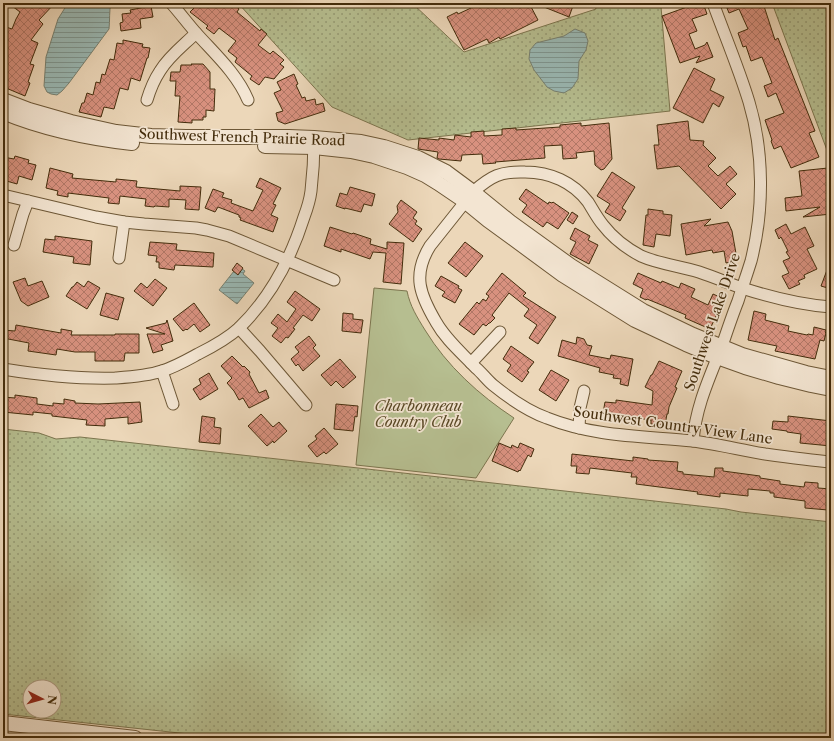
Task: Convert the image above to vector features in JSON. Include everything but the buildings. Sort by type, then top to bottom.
[{"type":"street","points":[[171,3],[196,33],[221,59],[239,82],[248,100]]},
{"type":"street","name":"Southwest Lake Drive","points":[[693,441],[694,426],[702,394],[719,352],[751,260],[757,228],[760,195],[758,150],[754,119],[713,3]]},
{"type":"street","points":[[147,100],[160,71],[170,57],[196,33]]},
{"type":"street","name":"Southwest French Prairie Road","points":[[3,100],[29,110],[64,120],[116,132],[151,136],[289,137],[314,143]]},
{"type":"street","name":"Southwest French Prairie Road","points":[[3,112],[68,133],[106,140],[141,144],[176,146],[361,142],[384,147],[418,158],[446,172],[469,197],[510,222],[571,266],[643,311],[745,367],[779,377],[831,389]]},
{"type":"street","points":[[3,369],[23,373],[92,378],[143,375],[162,371],[213,346],[229,336],[239,328],[254,311],[270,290],[288,260],[299,235],[311,192],[314,143]]},
{"type":"street","name":"Southwest Country View Lane","points":[[831,308],[803,304],[770,296],[697,272],[653,260],[633,252],[616,240],[603,225],[588,202],[575,188],[556,177],[534,172],[511,172],[499,174],[491,178],[469,197],[430,246],[420,270],[420,287],[430,312],[439,327],[457,350],[493,385],[509,397],[546,418],[598,432],[693,441],[767,454],[831,462]]},
{"type":"street","points":[[3,195],[96,217],[124,222],[207,230],[229,236],[334,280]]},
{"type":"street","points":[[14,245],[28,201]]},
{"type":"street","points":[[119,258],[124,222]]},
{"type":"street","points":[[239,328],[306,405]]},
{"type":"street","points":[[471,362],[500,332]]},
{"type":"street","name":"Southwest French Prairie Road","points":[[719,352],[742,355],[806,373],[831,378]]},
{"type":"street","points":[[162,371],[173,404]]},
{"type":"street","points":[[579,428],[580,408],[584,391]]},
{"type":"street","points":[[3,723],[135,738]]},
{"type":"green space","points":[[238,3],[412,3],[464,52],[596,9],[594,3],[645,3],[661,7],[670,111],[408,140],[332,107]]},
{"type":"green space","points":[[772,3],[831,3],[831,161]]},
{"type":"green space","name":"Charbonneau Country Club","points":[[374,288],[407,291],[410,302],[417,316],[443,356],[476,390],[514,418],[476,478],[356,465]]},
{"type":"green space","points":[[3,429],[39,433],[56,439],[80,437],[831,522],[831,738],[226,738],[49,719],[62,719],[62,679],[22,679],[22,716],[3,714]]},
{"type":"water","points":[[68,3],[111,3],[109,29],[69,83],[57,95],[47,92],[44,86],[46,57],[58,19]]},
{"type":"water","points":[[575,29],[585,33],[588,41],[586,50],[579,61],[578,79],[572,88],[564,93],[554,91],[547,87],[534,70],[529,59],[530,50],[536,43],[564,36]]},
{"type":"water","points":[[238,266],[245,271],[243,274],[254,283],[237,304],[219,290]]}]
